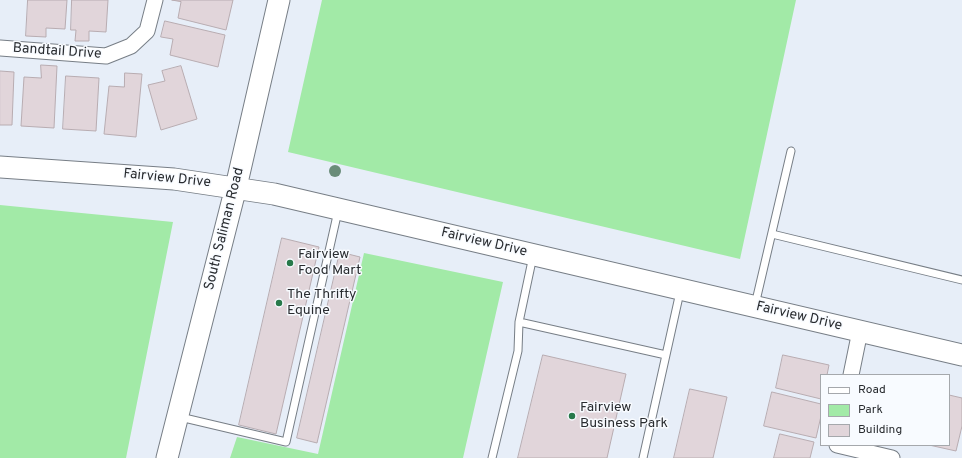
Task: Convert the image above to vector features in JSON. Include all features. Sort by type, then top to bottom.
[{"type":"main road","name":"South Saliman Road","points":[[167,458],[236,187],[279,0]]},
{"type":"main road","name":"Fairview Drive","points":[[0,167],[174,179],[236,187],[339,209],[962,355]]},
{"type":"street","name":"Bandtail Drive","points":[[0,48],[106,56],[131,46],[147,31],[155,0]]},
{"type":"street","points":[[851,374],[860,331]]},
{"type":"street","points":[[834,458],[837,446]]},
{"type":"street","points":[[841,446],[892,458]]},
{"type":"lane","points":[[755,307],[791,152]]},
{"type":"lane","points":[[178,416],[286,442],[339,209]]},
{"type":"lane","points":[[772,234],[962,280]]},
{"type":"lane","points":[[492,458],[518,351],[519,322],[533,254]]},
{"type":"lane","points":[[643,458],[681,289]]},
{"type":"lane","points":[[519,322],[666,355]]},
{"type":"green space","points":[[322,0],[796,0],[740,259],[288,152]]},
{"type":"green space","points":[[0,205],[173,222],[126,458],[0,458]]},
{"type":"green space","points":[[364,253],[503,282],[463,458],[230,458],[237,437],[318,454]]},
{"type":"building","points":[[28,0],[67,0],[65,29],[46,28],[46,37],[26,36]]},
{"type":"building","points":[[72,0],[108,0],[106,32],[89,31],[89,41],[75,41],[76,30],[71,30]]},
{"type":"building","points":[[172,0],[233,0],[226,30],[178,18],[181,2]]},
{"type":"building","points":[[165,21],[225,35],[218,67],[170,55],[173,39],[161,37]]},
{"type":"building","points":[[41,65],[57,66],[54,128],[21,126],[24,77],[41,78]]},
{"type":"building","points":[[181,66],[197,119],[161,130],[148,85],[165,81],[162,71]]},
{"type":"building","points":[[0,71],[14,72],[12,125],[0,125]]},
{"type":"building","points":[[125,73],[142,74],[136,137],[104,134],[109,86],[124,87]]},
{"type":"building","points":[[66,76],[99,78],[96,131],[63,129]]},
{"type":"building","points":[[282,238],[319,247],[276,434],[239,425]]},
{"type":"building","points":[[340,252],[360,257],[317,443],[297,438]]},
{"type":"building","name":"Fairview Business Park","points":[[543,355],[626,374],[607,458],[518,458]]},
{"type":"building","points":[[783,355],[829,365],[827,374],[820,374],[820,399],[776,388]]},
{"type":"building","points":[[690,389],[727,397],[713,458],[674,458]]},
{"type":"building","points":[[772,392],[820,404],[820,420],[816,438],[764,426]]},
{"type":"building","points":[[950,395],[962,398],[962,426],[956,451],[934,446],[950,446]]},
{"type":"building","points":[[780,434],[814,442],[810,458],[774,458]]},
{"type":"place","name":"Fairview Food Mart","points":[[290,263]]},
{"type":"place","name":"The Thrifty Equine","points":[[279,303]]},
{"type":"place","name":"Fairview Business Park","points":[[572,416]]}]
